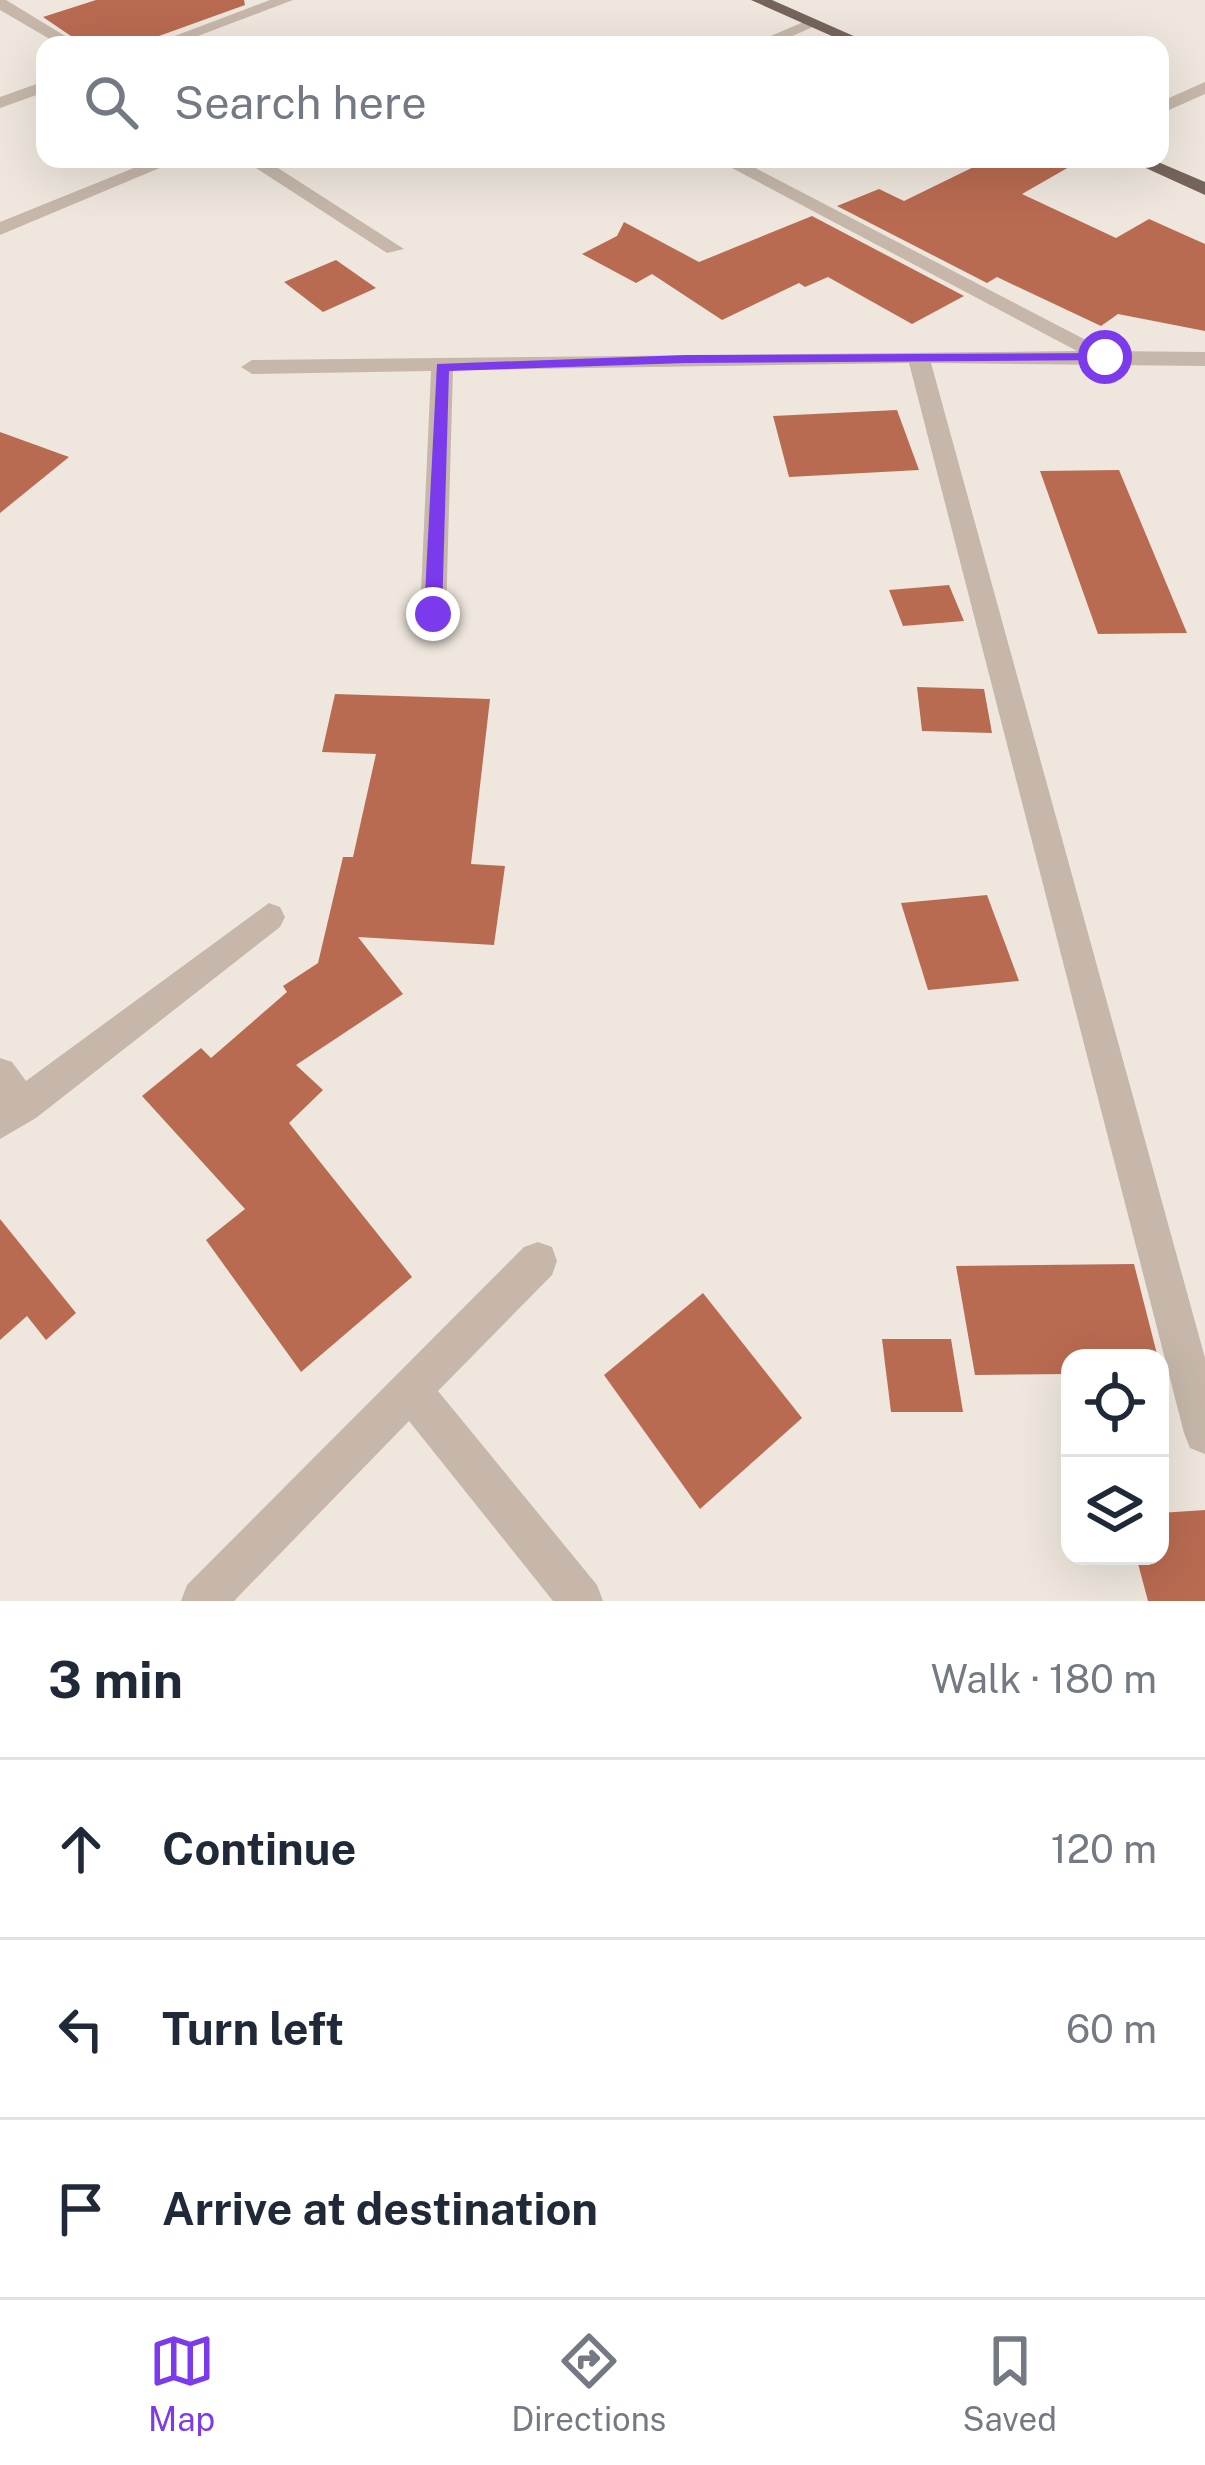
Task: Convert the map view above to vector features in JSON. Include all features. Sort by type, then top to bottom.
[{"type":"main road","points":[[759,0],[845,36]]},
{"type":"main road","points":[[1156,168],[1205,189]]},
{"type":"street","points":[[184,36],[285,0]]},
{"type":"street","points":[[0,3],[57,36]]},
{"type":"street","points":[[781,36],[814,23]]},
{"type":"street","points":[[1169,105],[1205,87]]},
{"type":"street","points":[[0,103],[36,89]]},
{"type":"street","points":[[0,229],[150,168]]},
{"type":"street","points":[[265,168],[394,249]]},
{"type":"street","points":[[741,168],[1105,357]]},
{"type":"street","points":[[918,356],[1205,1433]]},
{"type":"street","points":[[252,367],[918,356],[1205,359]]},
{"type":"street","points":[[433,614],[442,367]]},
{"type":"street","points":[[0,1074],[12,1114],[269,917]]},
{"type":"street","points":[[203,1601],[538,1261]]},
{"type":"street","points":[[409,1388],[581,1601]]},
{"type":"building","points":[[96,0],[244,0],[245,5],[159,36],[71,36],[43,17]]},
{"type":"building","points":[[972,168],[1067,168],[1022,194],[1116,238],[1149,219],[1205,244],[1205,331],[1118,314],[1101,326],[997,277],[987,283],[837,206],[879,189],[904,201]]},
{"type":"building","points":[[812,216],[964,296],[912,324],[828,277],[805,287],[799,283],[722,320],[652,274],[636,283],[582,254],[617,236],[624,222],[699,262]]},
{"type":"building","points":[[336,260],[376,288],[323,312],[284,282]]},
{"type":"building","points":[[897,410],[919,470],[789,477],[773,416]]},
{"type":"building","points":[[0,432],[69,457],[0,513]]},
{"type":"building","points":[[1119,470],[1187,633],[1098,634],[1040,471]]},
{"type":"building","points":[[949,585],[964,621],[903,626],[889,590]]},
{"type":"building","points":[[917,687],[984,689],[992,733],[922,731]]},
{"type":"building","points":[[335,694],[490,699],[471,864],[505,866],[494,945],[358,937],[403,994],[296,1065],[323,1090],[289,1123],[412,1277],[301,1372],[206,1240],[245,1209],[142,1096],[201,1048],[211,1058],[287,992],[283,986],[318,963],[343,857],[353,857],[376,754],[322,752]]},
{"type":"building","points":[[987,895],[1019,981],[928,990],[901,903]]},
{"type":"building","points":[[0,1219],[76,1313],[46,1340],[27,1316],[0,1340]]},
{"type":"building","points":[[1134,1264],[1156,1349],[1061,1349],[1061,1374],[975,1375],[956,1266]]},
{"type":"building","points":[[703,1293],[802,1418],[700,1509],[604,1375]]},
{"type":"building","points":[[882,1339],[951,1339],[963,1412],[891,1412]]},
{"type":"building","points":[[1205,1510],[1205,1601],[1148,1601],[1138,1565],[1169,1565],[1169,1512]]},
{"type":"route","points":[[433,614],[442,367],[686,359],[1105,357]]}]
